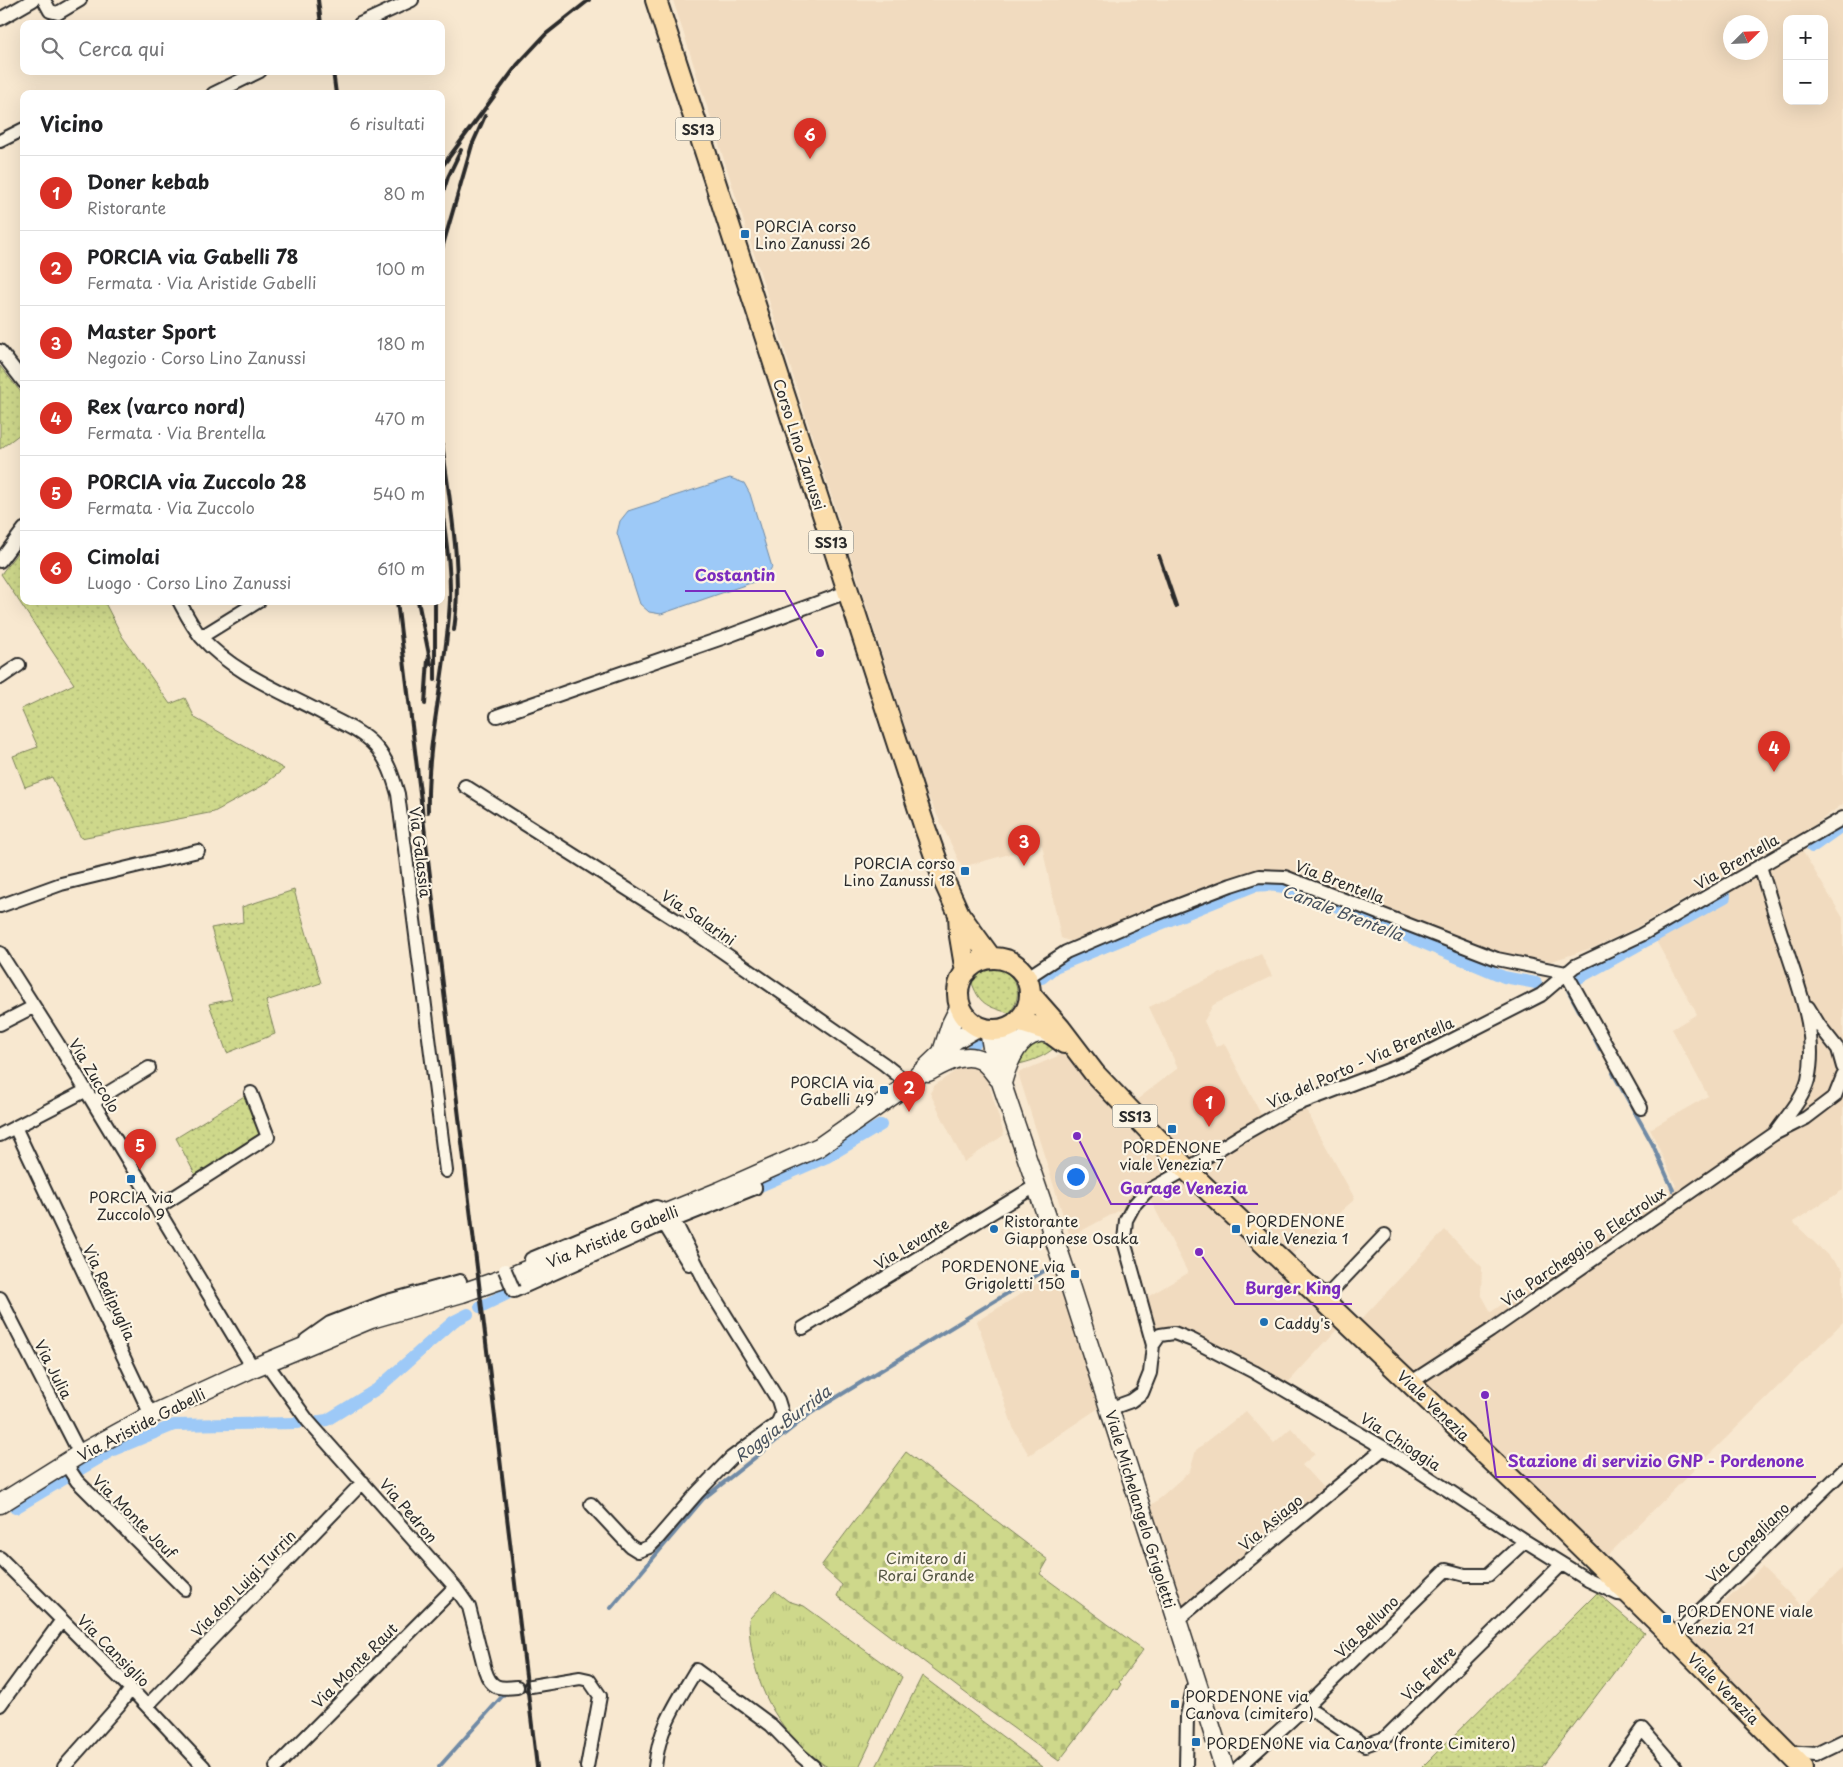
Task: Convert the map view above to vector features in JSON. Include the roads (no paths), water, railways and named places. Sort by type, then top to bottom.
[{"type":"main road","name":"Corso Lino Zanussi","points":[[656,0],[924,825],[944,881],[959,914],[991,958]]},
{"type":"main road","name":"Corso Lino Zanussi","points":[[959,914],[960,936],[966,972]]},
{"type":"main road","points":[[991,958],[1008,961],[1016,966],[1029,987],[1082,1057],[1046,1030],[1015,1024],[1000,1030],[984,1029],[964,1015],[960,1006],[958,988],[966,972],[982,960],[991,958]]},
{"type":"main road","points":[[1002,1083],[1003,1052],[1015,1024],[1025,1014],[1029,1004],[1029,987]]},
{"type":"main road","name":"Via Aristide Gabelli","points":[[942,1052],[951,1024],[960,1006]]},
{"type":"main road","name":"Via Aristide Gabelli","points":[[913,1081],[955,1040],[984,1029]]},
{"type":"main road","points":[[984,1029],[1037,1185]]},
{"type":"main road","points":[[1002,1083],[1010,1058],[1022,1043],[1032,1035],[1039,1033],[1056,1036]]},
{"type":"main road","name":"SS13","points":[[1082,1057],[1095,1074],[1189,1172]]},
{"type":"main road","name":"Via Aristide Gabelli","points":[[0,1504],[70,1472],[80,1454],[151,1415],[288,1353],[371,1319],[462,1294],[667,1218],[820,1146],[913,1081],[944,1063],[960,1058],[981,1060],[1002,1083]]},
{"type":"main road","name":"Viale Venezia","points":[[1189,1172],[1630,1595],[1802,1767]]},
{"type":"main road","name":"Viale Michelangelo Grigoletti","points":[[1037,1185],[1224,1767]]},
{"type":"street","points":[[0,19],[33,0]]},
{"type":"street","points":[[44,0],[50,11],[58,13],[80,0]]},
{"type":"street","points":[[369,20],[412,0]]},
{"type":"street","points":[[221,90],[252,75]]},
{"type":"street","points":[[0,141],[20,131]]},
{"type":"street","points":[[0,351],[20,377]]},
{"type":"street","points":[[0,561],[20,534]]},
{"type":"street","points":[[498,716],[728,636],[847,592]]},
{"type":"street","name":"Via Galassia","points":[[181,605],[201,637],[222,657],[262,682],[356,730],[375,746],[385,759],[398,794],[446,1171]]},
{"type":"street","points":[[201,637],[253,605]]},
{"type":"street","points":[[0,678],[20,665]]},
{"type":"street","name":"Via Salarini","points":[[465,786],[687,927],[884,1064],[913,1081]]},
{"type":"street","name":"Via Brentella","points":[[1029,987],[1034,973],[1066,952],[1231,885],[1260,876],[1285,877],[1497,959],[1566,973],[1575,966],[1641,935],[1843,818]]},
{"type":"street","points":[[0,906],[61,884],[198,851]]},
{"type":"street","name":"Via Parcheggio B Electrolux","points":[[1760,866],[1801,994],[1811,1041],[1808,1082],[1799,1100],[1774,1134]]},
{"type":"street","name":"Via Zuccolo","points":[[0,953],[33,1008],[58,1044],[157,1208],[260,1366]]},
{"type":"street","points":[[1566,973],[1641,1108]]},
{"type":"street","name":"Via del Porto - Via Brentella","points":[[1189,1172],[1240,1136],[1293,1106],[1409,1062],[1531,1000],[1549,989],[1566,973]]},
{"type":"street","name":"Via Parcheggio B Electrolux","points":[[1801,994],[1827,1036],[1838,1049],[1843,1067]]},
{"type":"street","points":[[0,1024],[33,1008]]},
{"type":"street","points":[[1811,1041],[1820,1036],[1827,1036]]},
{"type":"street","points":[[93,1102],[150,1068]]},
{"type":"street","name":"Via Parcheggio B Electrolux","points":[[1410,1383],[1774,1134],[1806,1118],[1836,1096],[1843,1076]]},
{"type":"street","points":[[0,1135],[85,1091]]},
{"type":"street","points":[[157,1208],[268,1137],[251,1093]]},
{"type":"street","name":"Via Redipuglia","points":[[15,1127],[151,1415]]},
{"type":"street","points":[[1109,1409],[1131,1401],[1142,1393],[1150,1373],[1153,1346],[1124,1242],[1126,1220],[1134,1205],[1146,1192],[1189,1172]]},
{"type":"street","name":"Via Levante","points":[[803,1328],[1037,1185]]},
{"type":"street","points":[[591,1504],[630,1546],[638,1551],[643,1550],[658,1538],[696,1493],[726,1463],[780,1420],[782,1413],[778,1400],[667,1218],[656,1207],[505,1270],[514,1291],[667,1218]]},
{"type":"street","points":[[1323,1300],[1385,1235]]},
{"type":"street","name":"Via Aristide Gabelli","points":[[288,1353],[330,1323],[384,1302],[460,1281]]},
{"type":"street","name":"Via Julia","points":[[0,1298],[80,1454]]},
{"type":"street","name":"Via Chioggia","points":[[1153,1346],[1160,1335],[1174,1333],[1192,1340],[1254,1372],[1384,1448],[1588,1580],[1618,1594],[1630,1595]]},
{"type":"street","name":"Via Pedron","points":[[260,1366],[455,1587],[469,1607],[487,1676],[493,1685],[502,1689],[517,1687]]},
{"type":"street","name":"Via Asiago","points":[[1176,1622],[1384,1448]]},
{"type":"street","name":"Via Conegliano","points":[[1673,1637],[1843,1471]]},
{"type":"street","name":"Via Monte Jouf","points":[[70,1472],[185,1589]]},
{"type":"street","name":"Via don Luigi Turrin","points":[[147,1706],[363,1482]]},
{"type":"street","name":"Via Belluno","points":[[1239,1767],[1301,1711],[1446,1570],[1465,1574],[1488,1575],[1525,1541]]},
{"type":"street","name":"Via Cansiglio","points":[[1,1560],[132,1689],[204,1767]]},
{"type":"street","name":"Via Feltre","points":[[1301,1711],[1314,1712],[1365,1745],[1384,1738],[1562,1564]]},
{"type":"street","name":"Via Monte Raut","points":[[276,1767],[455,1587]]},
{"type":"street","points":[[0,1705],[62,1620]]},
{"type":"street","points":[[655,1767],[657,1747],[667,1720],[696,1670],[771,1725],[814,1767]]},
{"type":"street","points":[[531,1686],[580,1678],[589,1680],[600,1696],[587,1767]]},
{"type":"street","points":[[1186,1767],[1187,1716],[1195,1679]]},
{"type":"street","points":[[64,1767],[132,1689]]},
{"type":"street","points":[[1616,1767],[1642,1729],[1675,1767]]},
{"type":"street","points":[[1787,1752],[1816,1754],[1843,1741]]},
{"type":"water","points":[[730,478],[744,483],[750,494],[772,567],[765,578],[661,614],[649,612],[640,604],[617,533],[620,521],[628,511]]},
{"type":"waterway","name":"Canale Brentella","points":[[1812,847],[1843,825]]},
{"type":"waterway","name":"Canale Brentella","points":[[1042,978],[1055,967],[1254,886],[1270,885],[1292,889],[1314,897],[1504,977],[1536,983]]},
{"type":"waterway","name":"Canale Brentella","points":[[1579,978],[1725,897]]},
{"type":"waterway","points":[[1568,990],[1581,1014]]},
{"type":"waterway","points":[[1591,1031],[1600,1049]]},
{"type":"waterway","name":"Canale Brentella","points":[[973,1046],[978,1040]]},
{"type":"waterway","points":[[1613,1073],[1652,1143],[1673,1190]]},
{"type":"waterway","name":"Canale Brentella","points":[[760,1186],[827,1157],[881,1125]]},
{"type":"waterway","name":"Roggia Burrida","points":[[611,1608],[703,1499],[811,1413],[1052,1266]]},
{"type":"waterway","name":"Canale Brentella","points":[[480,1307],[507,1294]]},
{"type":"waterway","name":"Canale Brentella","points":[[320,1421],[327,1420],[377,1389],[454,1321],[468,1314]]},
{"type":"waterway","name":"Canale Brentella","points":[[15,1508],[111,1451],[174,1425],[298,1423]]},
{"type":"waterway","name":"Roggia Burrida","points":[[439,1767],[506,1692]]},
{"type":"railway","points":[[318,0],[320,20]]},
{"type":"railway","points":[[445,163],[518,64],[546,34],[589,0]]},
{"type":"railway","points":[[334,75],[335,90]]},
{"type":"railway","points":[[445,238],[472,145],[485,116]]},
{"type":"railway","points":[[445,186],[461,150]]},
{"type":"railway","points":[[445,464],[456,557],[457,581],[454,630]]},
{"type":"railway","points":[[428,812],[430,759],[445,653],[450,600],[449,563],[445,532]]},
{"type":"railway","points":[[1159,556],[1176,606]]},
{"type":"railway","points":[[397,605],[537,1767]]},
{"type":"railway","points":[[419,605],[431,664]]},
{"type":"railway","points":[[435,605],[435,680]]},
{"type":"railway","points":[[425,704],[428,659]]},
{"type":"place","name":"Cimolai","points":[[810,159]]},
{"type":"place","name":"PORCIA corso Lino Zanussi 26","points":[[745,234]]},
{"type":"place","name":"Costantin","points":[[820,653]]},
{"type":"place","name":"Rex (varco nord)","points":[[1774,772]]},
{"type":"place","name":"Master Sport","points":[[1024,866]]},
{"type":"place","name":"PORCIA corso Lino Zanussi 18","points":[[965,871]]},
{"type":"place","name":"PORCIA via Gabelli 49","points":[[884,1090]]},
{"type":"place","name":"PORCIA via Gabelli 78","points":[[909,1112]]},
{"type":"place","name":"Doner kebab","points":[[1209,1127]]},
{"type":"place","name":"PORDENONE viale Venezia 7","points":[[1172,1129]]},
{"type":"place","name":"Garage Venezia","points":[[1077,1136]]},
{"type":"place","name":"PORCIA via Zuccolo 28","points":[[140,1170]]},
{"type":"place","name":"PORCIA via Zuccolo 9","points":[[131,1179]]},
{"type":"place","name":"Ristorante Giapponese Osaka","points":[[994,1229]]},
{"type":"place","name":"PORDENONE viale Venezia 1","points":[[1236,1229]]},
{"type":"place","name":"Burger King","points":[[1199,1252]]},
{"type":"place","name":"PORDENONE via Grigoletti 150","points":[[1075,1274]]},
{"type":"place","name":"Caddy's","points":[[1264,1322]]},
{"type":"place","name":"Stazione di servizio GNP - Pordenone","points":[[1485,1395]]},
{"type":"place","name":"PORDENONE viale Venezia 21","points":[[1667,1619]]},
{"type":"place","name":"PORDENONE via Canova (cimitero)","points":[[1175,1704]]},
{"type":"place","name":"PORDENONE via Canova (fronte Cimitero)","points":[[1196,1742]]},
{"type":"park label","name":"Cimitero di Rorai Grande","points":[[926,1566]]}]
